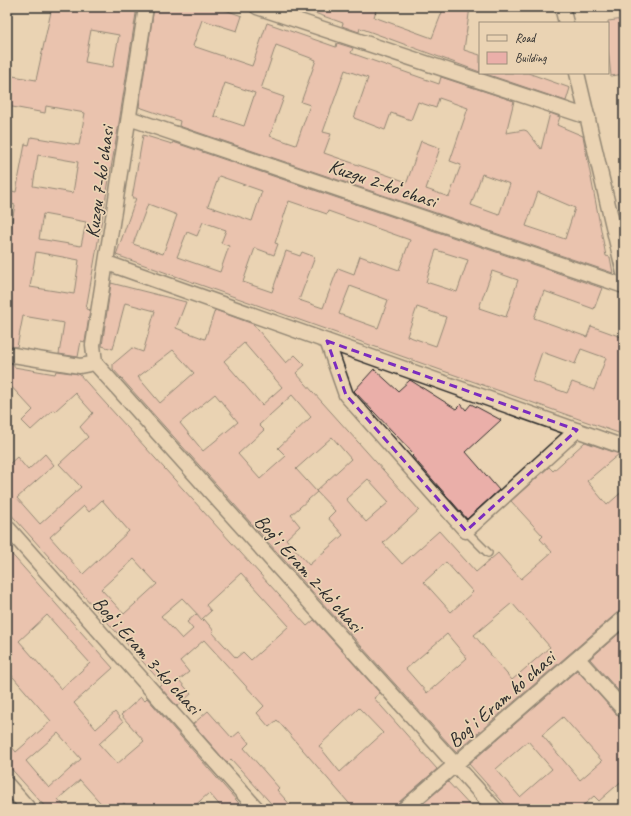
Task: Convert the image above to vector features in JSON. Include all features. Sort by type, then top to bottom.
[{"type":"street","name":"Kuzgu 7-koʻchasi","points":[[95,363],[93,345],[146,7]]},
{"type":"street","points":[[257,7],[588,116]]},
{"type":"street","points":[[562,7],[566,22]]},
{"type":"street","points":[[577,74],[624,273]]},
{"type":"street","name":"Kuzgu 2-koʻchasi","points":[[129,118],[624,286]]},
{"type":"street","points":[[107,263],[624,447]]},
{"type":"street","points":[[327,341],[346,395],[466,531],[577,430]]},
{"type":"street","points":[[7,354],[80,366],[95,363]]},
{"type":"street","name":"Bogʻi Eram 2-koʻchasi","points":[[95,363],[494,809]]},
{"type":"street","name":"Bogʻi Eram 3-koʻchasi","points":[[7,527],[257,809]]},
{"type":"street","name":"Bogʻi Eram koʻchasi","points":[[404,809],[624,618]]},
{"type":"street","points":[[578,659],[624,710]]},
{"type":"street","points":[[7,784],[30,809]]},
{"type":"lane","points":[[466,531],[488,552]]},
{"type":"highlighted area","points":[[327,341],[577,430],[466,531],[346,395]]},
{"type":"building","points":[[52,7],[64,7],[87,11],[88,7],[137,7],[118,129],[86,309],[90,310],[85,342],[81,341],[78,357],[59,354],[64,323],[23,316],[17,347],[7,346],[7,248],[15,205],[7,203],[7,190],[16,192],[25,144],[29,145],[31,137],[79,145],[85,113],[46,106],[45,113],[7,106],[7,75],[36,80]],"holes":[[[91,30],[119,35],[113,67],[85,62]],[[38,155],[78,162],[73,193],[33,186]],[[43,214],[86,222],[81,246],[39,239]],[[36,252],[79,260],[74,294],[30,287]]]},
{"type":"building","points":[[154,7],[217,7],[242,16],[237,31],[202,20],[193,46],[252,66],[267,23],[336,47],[337,43],[353,48],[351,53],[439,84],[441,77],[514,101],[506,133],[524,130],[527,131],[541,149],[550,113],[560,117],[557,125],[583,136],[606,256],[610,257],[613,273],[179,126],[180,121],[139,107]],"holes":[[[276,45],[316,60],[301,102],[310,105],[296,145],[270,136],[284,97],[261,89]],[[345,70],[368,78],[354,118],[385,130],[391,113],[411,120],[418,102],[436,108],[439,98],[468,108],[450,161],[461,165],[449,197],[426,189],[440,148],[421,141],[407,182],[324,153],[331,134],[323,132]],[[225,83],[255,93],[244,126],[214,116]],[[482,174],[510,184],[499,215],[471,205]],[[538,192],[575,208],[565,239],[526,226]]]},
{"type":"building","points":[[304,7],[377,7],[374,17],[432,38],[444,7],[470,7],[464,50],[479,55],[479,72],[360,28],[359,32],[342,26],[343,23],[303,9]]},
{"type":"building","points":[[624,19],[624,74],[611,76],[608,21]]},
{"type":"building","points":[[486,74],[531,74],[570,88],[566,101]]},
{"type":"building","points":[[143,135],[172,144],[173,142],[602,288],[594,309],[544,291],[534,318],[587,337],[591,326],[624,338],[624,435],[116,255],[136,198],[132,198]],"holes":[[[219,176],[262,191],[252,221],[208,206]],[[289,201],[327,214],[328,211],[410,240],[399,270],[360,256],[354,274],[338,268],[323,308],[299,300],[315,257],[302,252],[300,256],[286,251],[272,292],[243,282],[255,248],[274,255],[278,244],[275,243]],[[148,204],[177,215],[163,254],[133,244]],[[203,222],[226,230],[221,243],[229,246],[220,272],[177,257],[187,232],[197,236]],[[436,250],[468,260],[457,292],[426,282]],[[492,271],[518,280],[506,317],[479,308]],[[350,286],[388,300],[378,328],[339,314]],[[417,307],[446,317],[436,346],[407,336]],[[581,349],[606,358],[594,390],[572,382],[567,393],[532,381],[542,352],[575,364]]]},
{"type":"building","points":[[111,283],[186,302],[176,328],[205,339],[215,310],[253,324],[286,363],[295,355],[305,365],[296,373],[419,510],[383,543],[402,564],[439,531],[476,572],[498,553],[521,579],[552,552],[540,539],[543,536],[511,501],[549,467],[553,471],[585,442],[619,454],[587,481],[607,505],[624,490],[624,610],[618,612],[456,752],[113,369],[113,364],[132,348],[143,352],[155,311],[125,303],[113,349],[102,346]],"holes":[[[244,343],[282,387],[262,405],[224,361]],[[173,350],[194,373],[160,403],[138,377]],[[215,394],[238,422],[203,451],[180,423]],[[292,395],[311,417],[278,448],[286,456],[260,479],[238,454],[264,430],[259,425]],[[332,437],[351,459],[316,491],[296,469]],[[368,479],[389,502],[366,522],[346,499]],[[317,492],[335,511],[328,518],[343,535],[309,565],[286,539],[300,526],[291,515]],[[446,562],[473,592],[451,612],[424,582]],[[512,603],[550,647],[512,680],[474,635]],[[447,634],[467,658],[427,693],[406,669]]]},
{"type":"building","points":[[7,363],[14,364],[14,367],[55,374],[56,371],[79,374],[307,626],[314,620],[380,693],[374,698],[437,769],[398,803],[396,809],[354,809],[277,720],[269,727],[257,713],[264,706],[204,640],[180,661],[189,672],[179,680],[191,694],[177,706],[159,686],[162,683],[7,510],[7,466],[17,457],[28,470],[45,454],[54,465],[17,498],[40,524],[81,487],[59,464],[88,437],[80,427],[93,413],[75,393],[31,430],[22,421],[33,410],[7,382]],"holes":[[[102,500],[129,531],[83,574],[50,537],[84,506],[89,512]],[[134,559],[157,584],[124,614],[101,589]],[[241,573],[289,626],[251,660],[243,652],[236,658],[212,632],[214,631],[204,619],[202,621],[196,614],[187,622],[193,629],[182,639],[161,616],[182,598],[202,619],[211,611],[206,605]],[[359,708],[383,733],[340,772],[319,746]]]},
{"type":"building","points":[[374,369],[398,391],[410,380],[456,409],[461,404],[466,410],[471,404],[501,420],[466,452],[499,490],[467,519],[412,456],[414,454],[354,391]]},
{"type":"building","points":[[7,549],[113,668],[74,703],[96,729],[115,712],[123,722],[99,744],[117,764],[144,741],[121,715],[141,697],[144,701],[147,698],[244,809],[223,809],[209,793],[191,809],[130,809],[124,803],[117,809],[106,809],[80,780],[58,799],[67,809],[47,809],[7,764],[7,741],[16,752],[51,721],[7,670]],"holes":[[[47,615],[90,663],[61,689],[19,641]],[[58,733],[81,759],[49,788],[26,761]]]},
{"type":"building","points":[[624,629],[624,697],[590,659]]},
{"type":"building","points":[[577,670],[618,716],[624,718],[624,779],[599,801],[594,796],[579,809],[507,809],[508,808],[469,764]],"holes":[[[563,717],[602,761],[580,780],[542,735]],[[528,741],[552,769],[520,797],[496,769]]]},
{"type":"building","points":[[208,711],[232,738],[239,732],[241,733],[249,743],[244,748],[279,788],[277,790],[294,809],[276,809],[231,759],[227,763],[193,724]]},
{"type":"building","points":[[448,782],[473,809],[417,809]]}]
